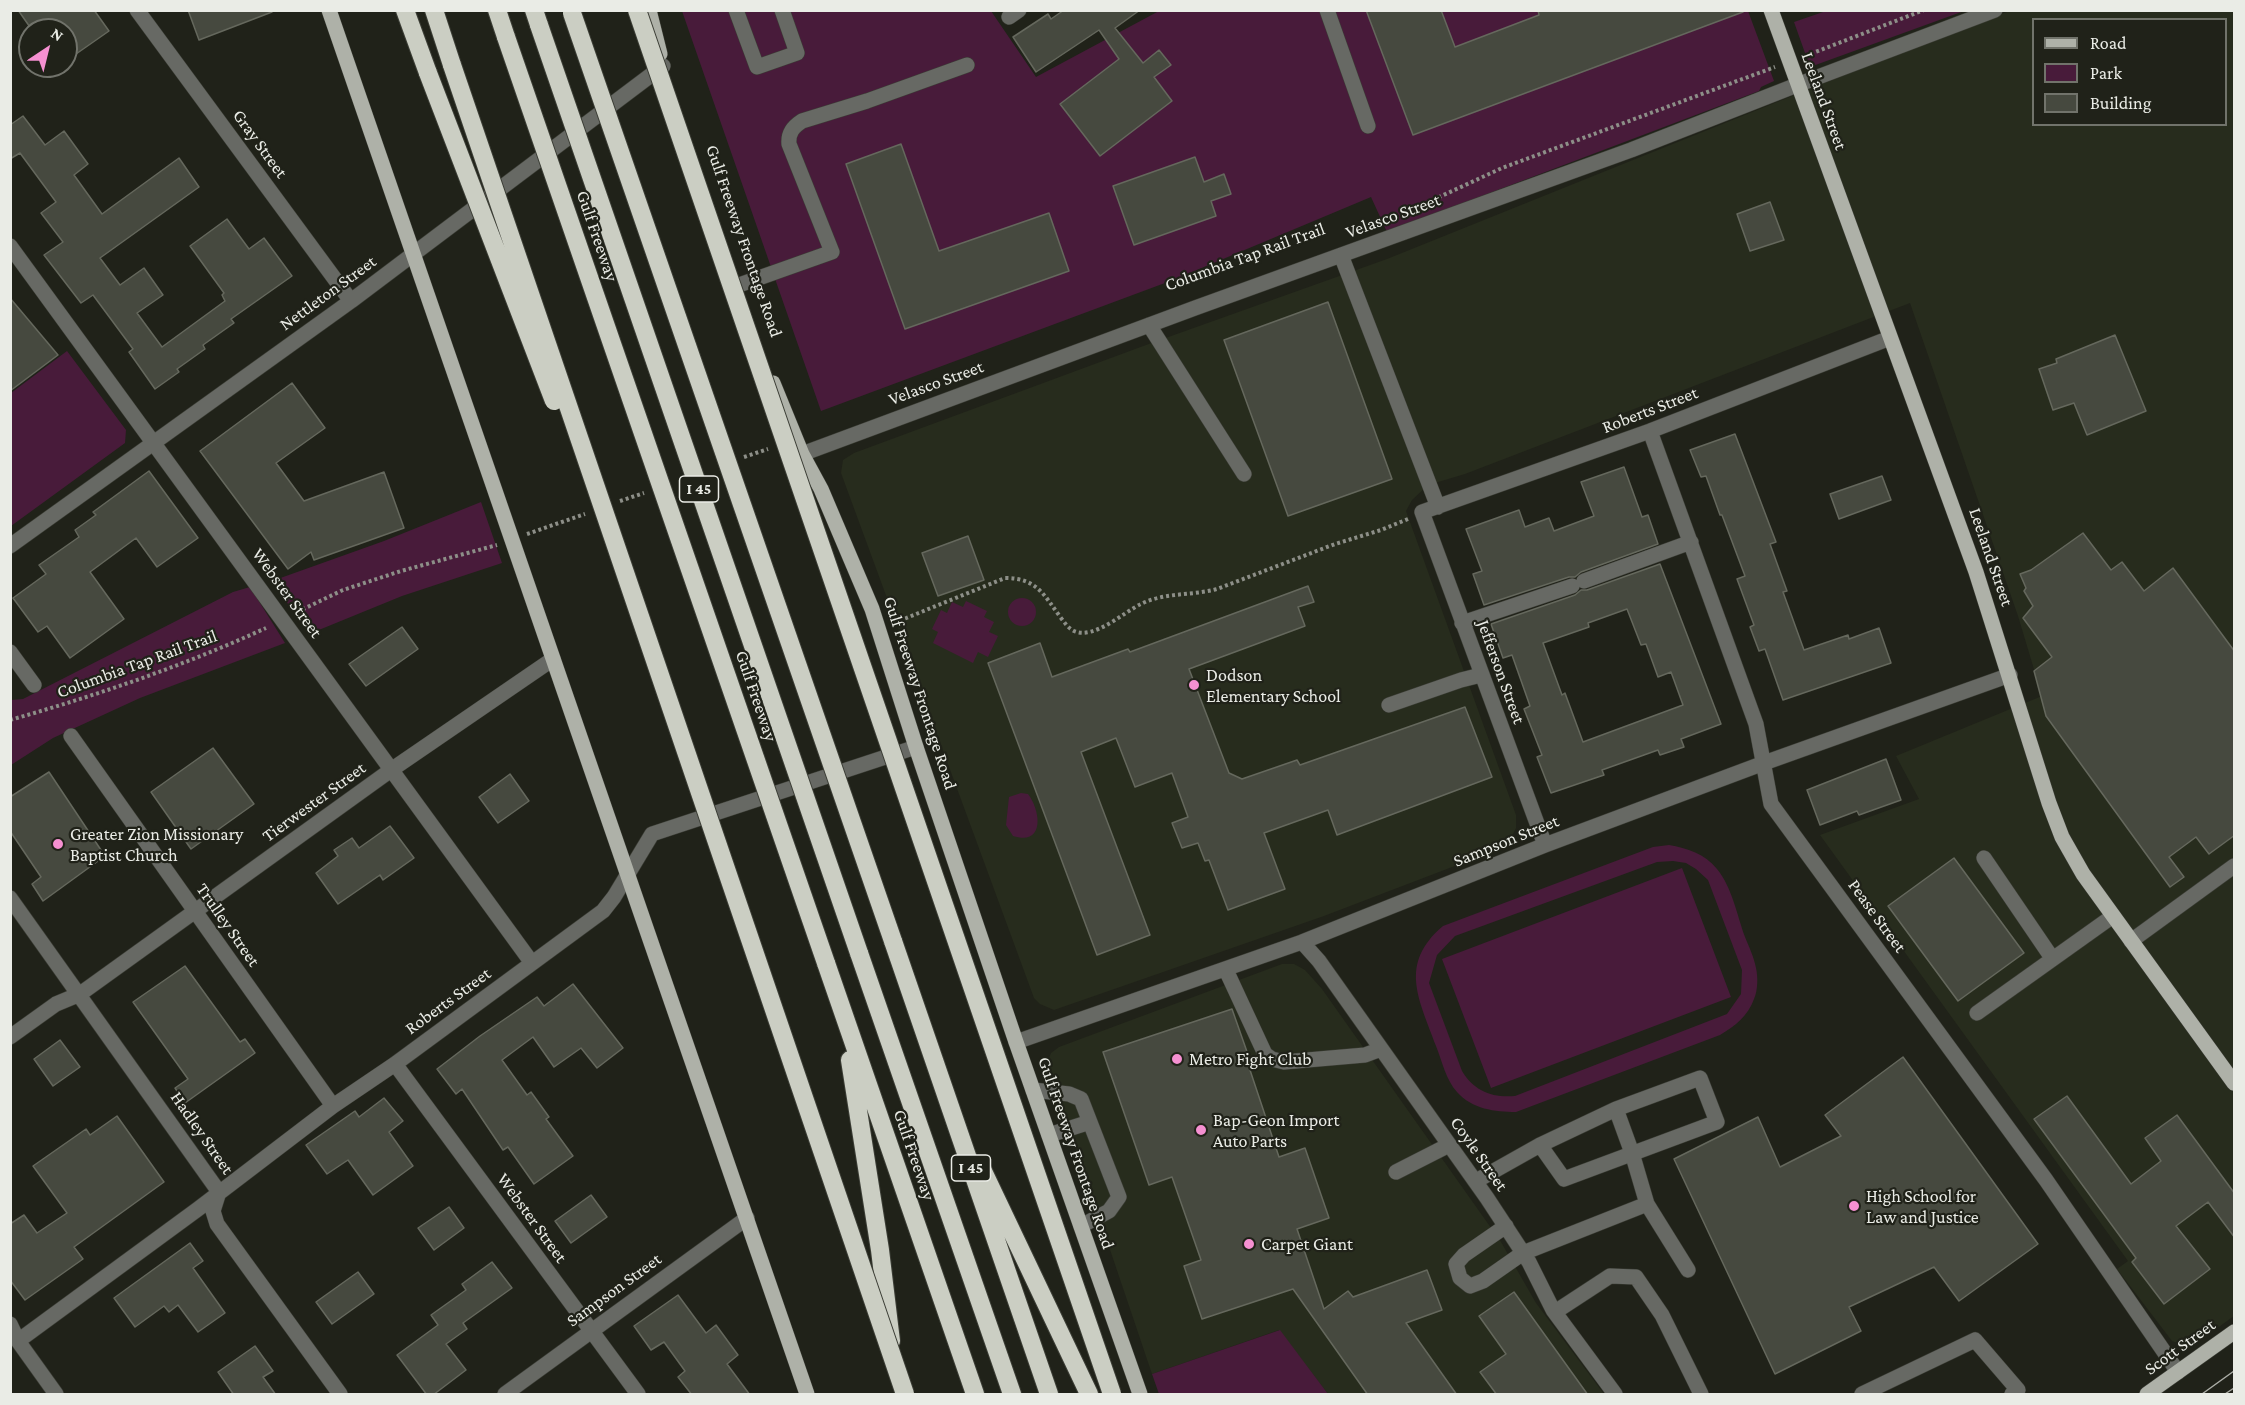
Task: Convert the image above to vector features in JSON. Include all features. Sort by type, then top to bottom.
[{"type":"highway","points":[[405,10],[662,680]]},
{"type":"highway","points":[[434,10],[905,1395]]},
{"type":"highway","name":"Gulf Freeway","points":[[497,10],[975,1395]]},
{"type":"highway","points":[[637,10],[1112,1395]]},
{"type":"highway","name":"I 45","points":[[572,12],[1049,1395]]},
{"type":"highway","name":"Gulf Freeway","points":[[536,18],[1012,1395]]},
{"type":"highway","points":[[843,1011],[880,1250],[897,1395]]},
{"type":"highway","points":[[945,1090],[1089,1395]]},
{"type":"main road","points":[[329,10],[807,1395]]},
{"type":"main road","name":"Gulf Freeway Frontage Road","points":[[649,10],[663,66],[771,376],[802,454],[821,489],[879,629],[916,747],[1016,1042],[1140,1395]]},
{"type":"main road","name":"Leeland Street","points":[[1771,10],[1976,572],[2049,803],[2062,837],[2083,874],[2235,1083]]},
{"type":"main road","name":"Scott Street","points":[[2147,1395],[2235,1332]]},
{"type":"street","name":"Gray Street","points":[[137,10],[351,301]]},
{"type":"street","points":[[736,10],[757,67],[797,53],[782,10]]},
{"type":"street","points":[[1327,10],[1368,126]]},
{"type":"street","name":"Velasco Street","points":[[802,454],[1631,150],[1995,10]]},
{"type":"street","points":[[739,285],[832,252],[789,144],[793,127],[801,121],[867,101],[967,65]]},
{"type":"street","name":"Nettleton Street","points":[[10,546],[351,301],[663,66]]},
{"type":"street","name":"Webster Street","points":[[10,246],[532,963]]},
{"type":"street","points":[[1341,255],[1438,507]]},
{"type":"street","points":[[1149,325],[1244,474]]},
{"type":"street","name":"Roberts Street","points":[[1422,512],[1650,431],[1890,338]]},
{"type":"street","name":"Pease Street","points":[[1650,431],[1756,724],[1771,804],[2046,1180],[2178,1372]]},
{"type":"street","name":"Jefferson Street","points":[[1422,512],[1545,845]]},
{"type":"street","points":[[1462,623],[1691,543]]},
{"type":"street","points":[[10,652],[34,685]]},
{"type":"street","name":"Tierwester Street","points":[[10,1038],[56,1004],[80,994],[391,770],[553,659]]},
{"type":"street","points":[[1389,705],[1481,675]]},
{"type":"street","name":"Sampson Street","points":[[1016,1042],[1302,942],[1545,845],[1764,763],[2010,675]]},
{"type":"street","name":"Trulley Street","points":[[71,736],[333,1106]]},
{"type":"street","name":"Roberts Street","points":[[18,1341],[333,1106],[395,1064],[603,911],[652,834],[916,747]]},
{"type":"street","points":[[1984,858],[2052,958]]},
{"type":"street","points":[[2131,941],[2235,866]]},
{"type":"street","name":"Hadley Street","points":[[10,898],[219,1192],[213,1211],[217,1224],[340,1395]]},
{"type":"street","points":[[1977,1013],[2113,916]]},
{"type":"street","name":"Coyle Street","points":[[1302,942],[1319,961],[1476,1181],[1523,1253],[1555,1312],[1615,1395]]},
{"type":"street","points":[[1226,970],[1265,1054],[1272,1059],[1284,1062],[1365,1055],[1381,1049]]},
{"type":"street","name":"Webster Street","points":[[395,1064],[638,1395]]},
{"type":"street","points":[[1476,1181],[1540,1145],[1616,1109],[1700,1078],[1717,1122],[1564,1179],[1540,1145]]},
{"type":"street","points":[[1033,1090],[1069,1094],[1081,1099],[1119,1197],[1109,1211],[1081,1226]]},
{"type":"street","points":[[1616,1109],[1647,1204],[1688,1270]]},
{"type":"street","points":[[1049,1135],[1090,1122]]},
{"type":"street","points":[[1396,1172],[1449,1145]]},
{"type":"street","points":[[1506,1226],[1464,1255],[1456,1264],[1460,1278],[1470,1286],[1483,1281],[1523,1253],[1647,1204]]},
{"type":"street","name":"Sampson Street","points":[[506,1395],[747,1218]]},
{"type":"street","points":[[1555,1312],[1610,1276],[1636,1277],[1662,1315],[1701,1395]]},
{"type":"street","points":[[10,1324],[18,1341],[56,1395]]},
{"type":"street","points":[[1862,1395],[1975,1340],[2018,1390],[2012,1395]]},
{"type":"path","points":[[1804,56],[1924,10]]},
{"type":"path","points":[[1420,205],[1502,168],[1771,68]]},
{"type":"path","points":[[879,629],[1005,578],[1018,578],[1029,581],[1040,591],[1068,627],[1076,632],[1087,632],[1101,627],[1141,604],[1167,595],[1198,594],[1217,589],[1335,544],[1381,530],[1422,512]]},
{"type":"path","points":[[294,614],[344,590],[401,571],[493,546]]},
{"type":"path","name":"Columbia Tap Rail Trail","points":[[10,720],[72,703],[154,675],[214,652],[271,626]]},
{"type":"shaded area","points":[[2010,11],[2234,11],[2234,1316],[2195,1344],[2185,1346],[2172,1341],[2117,1269],[2128,1261],[1820,835],[1919,799],[1896,756],[2042,696],[2018,616],[1910,303],[1465,474],[1428,485],[1412,500],[1406,511],[1516,815],[1516,828],[1507,846],[1324,916],[1054,1010],[1040,1004],[1034,998],[841,473],[843,460],[854,453],[1146,345],[1387,259],[1971,24]]},
{"type":"shaded area","points":[[1282,964],[1294,964],[1305,970],[1322,989],[1501,1242],[1536,1303],[1604,1394],[1328,1394],[1279,1330],[1152,1374],[1047,1063],[1051,1053],[1059,1047]]},
{"type":"green space","points":[[682,11],[991,11],[1036,77],[1159,11],[1748,11],[1774,81],[1761,87],[1759,91],[1387,232],[1371,197],[1173,280],[821,411]]},
{"type":"green space","points":[[1826,11],[1964,11],[1810,67],[1794,22]]},
{"type":"green space","points":[[67,351],[126,430],[125,443],[11,526],[11,393]]},
{"type":"green space","points":[[481,502],[502,563],[402,596],[309,634],[272,581],[384,541]]},
{"type":"green space","points":[[250,587],[285,643],[140,698],[53,738],[11,765],[11,700],[23,699],[233,592]]},
{"type":"green space","points":[[1022,598],[1032,602],[1036,612],[1032,622],[1022,626],[1012,622],[1008,612],[1012,602]]},
{"type":"green space","points":[[966,601],[987,611],[984,617],[994,622],[989,632],[998,636],[988,657],[978,652],[973,663],[933,643],[938,632],[932,629],[941,610],[947,613],[952,602],[963,607]]},
{"type":"green space","points":[[1021,793],[1028,794],[1036,809],[1037,817],[1035,832],[1023,838],[1013,836],[1006,825],[1009,797]]},
{"type":"green space","points":[[1669,845],[1695,852],[1717,869],[1727,884],[1757,972],[1755,995],[1745,1015],[1720,1035],[1516,1112],[1484,1108],[1463,1098],[1447,1076],[1419,997],[1416,983],[1417,968],[1421,954],[1429,940],[1443,926],[1653,847]],"holes":[[[1657,862],[1686,863],[1708,880],[1742,970],[1741,994],[1727,1014],[1515,1096],[1491,1094],[1472,1084],[1462,1071],[1429,983],[1437,955],[1455,936]]]},
{"type":"green space","points":[[1682,868],[1731,997],[1491,1088],[1442,959]]},
{"type":"green space","points":[[1280,1330],[1328,1394],[1159,1394],[1152,1374]]},
{"type":"building","points":[[18,10],[94,10],[109,31],[78,53],[78,18],[24,18]]},
{"type":"building","points":[[188,10],[271,10],[272,12],[199,40]]},
{"type":"building","points":[[1064,10],[1140,10],[1115,28],[1143,63],[1159,50],[1171,65],[1154,77],[1172,101],[1100,156],[1060,104],[1119,59],[1099,30],[1036,72],[1013,37],[1048,14],[1051,19]]},
{"type":"building","points":[[1366,10],[1441,10],[1455,47],[1539,15],[1538,10],[1743,10],[1743,12],[1413,135]]},
{"type":"building","points":[[23,116],[45,145],[64,131],[88,164],[74,175],[102,214],[179,158],[199,187],[100,258],[120,285],[144,268],[163,295],[137,313],[162,347],[225,301],[222,295],[224,293],[190,246],[227,219],[249,249],[264,238],[292,276],[231,319],[234,323],[203,345],[205,349],[177,369],[179,372],[155,389],[129,352],[133,349],[93,295],[81,303],[44,255],[63,242],[41,213],[56,202],[20,153],[10,159],[10,125]]},
{"type":"building","points":[[901,144],[939,251],[1049,213],[1069,271],[905,329],[846,164]]},
{"type":"building","points":[[1195,157],[1204,182],[1224,174],[1231,194],[1211,201],[1216,216],[1134,245],[1113,186]]},
{"type":"building","points":[[1770,202],[1784,240],[1750,251],[1737,214]]},
{"type":"building","points":[[10,298],[58,355],[10,391]]},
{"type":"building","points":[[1328,302],[1392,479],[1288,516],[1224,340]]},
{"type":"building","points":[[2115,335],[2146,411],[2087,435],[2074,403],[2053,410],[2039,369],[2057,363],[2056,359]]},
{"type":"building","points":[[292,383],[325,428],[276,463],[304,501],[384,472],[404,528],[314,560],[311,552],[288,569],[200,451]]},
{"type":"building","points":[[1735,434],[1776,542],[1770,544],[1787,591],[1783,592],[1804,650],[1848,635],[1849,639],[1879,628],[1891,663],[1783,700],[1765,649],[1759,651],[1750,627],[1754,625],[1737,579],[1745,576],[1706,476],[1701,477],[1690,450]]},
{"type":"building","points":[[1624,467],[1642,517],[1648,515],[1658,544],[1581,572],[1575,577],[1484,605],[1473,574],[1482,571],[1466,529],[1519,510],[1525,527],[1549,518],[1554,531],[1594,516],[1581,482]]},
{"type":"building","points":[[149,471],[198,538],[157,567],[136,538],[90,572],[124,619],[70,658],[47,626],[38,632],[13,598],[46,574],[39,565],[79,537],[75,530],[96,515],[93,512]]},
{"type":"building","points":[[1882,476],[1891,500],[1839,519],[1830,494]]},
{"type":"building","points":[[2083,533],[2111,570],[2122,562],[2144,591],[2173,568],[2235,652],[2235,835],[2209,854],[2196,837],[2169,857],[2184,877],[2170,887],[2046,716],[2034,671],[2052,657],[2023,618],[2033,606],[2024,591],[2026,588],[2020,574],[2031,570]]},
{"type":"building","points":[[968,536],[984,580],[938,596],[922,553]]},
{"type":"building","points":[[1660,564],[1721,724],[1681,739],[1684,747],[1660,755],[1658,750],[1602,770],[1604,775],[1551,793],[1537,757],[1542,755],[1524,709],[1530,706],[1512,655],[1503,658],[1491,624],[1575,595],[1581,590],[1587,590]],"holes":[[[1627,609],[1641,645],[1646,644],[1658,677],[1671,672],[1683,705],[1583,742],[1565,693],[1562,695],[1543,643],[1589,627],[1588,623]]]},
{"type":"building","points":[[1308,586],[1314,602],[1298,607],[1305,626],[1189,669],[1229,773],[1242,779],[1297,760],[1300,765],[1465,707],[1492,777],[1337,835],[1328,810],[1264,833],[1285,889],[1228,910],[1209,860],[1205,861],[1198,843],[1182,848],[1172,823],[1188,817],[1172,773],[1135,787],[1116,738],[1081,752],[1150,935],[1097,955],[988,663],[1040,643],[1052,677],[1128,649],[1130,652]]},
{"type":"building","points":[[402,627],[418,649],[366,686],[349,664]]},
{"type":"building","points":[[213,748],[254,804],[191,849],[151,792]]},
{"type":"building","points":[[1886,759],[1901,800],[1859,815],[1857,811],[1820,825],[1807,790]]},
{"type":"building","name":"Greater Zion Missionary Baptist Church","points":[[49,772],[105,856],[43,901],[32,884],[41,877],[10,831],[10,797]]},
{"type":"building","points":[[510,774],[529,801],[498,823],[479,797]]},
{"type":"building","points":[[390,826],[414,858],[383,880],[380,875],[338,904],[316,873],[338,856],[334,850],[352,838],[359,848]]},
{"type":"building","points":[[1954,858],[2024,953],[1958,1001],[1888,906]]},
{"type":"building","points":[[185,966],[240,1042],[245,1039],[255,1053],[185,1103],[175,1088],[188,1079],[133,1002]]},
{"type":"building","points":[[573,984],[623,1048],[597,1068],[581,1048],[554,1067],[533,1037],[502,1060],[527,1095],[531,1092],[549,1117],[546,1119],[573,1156],[534,1184],[508,1147],[503,1150],[462,1089],[456,1094],[437,1069],[537,997],[544,1006]]},
{"type":"building","points":[[1232,1009],[1252,1066],[1249,1067],[1279,1157],[1305,1148],[1329,1218],[1297,1229],[1324,1309],[1348,1291],[1353,1297],[1427,1270],[1442,1310],[1406,1323],[1457,1395],[1368,1395],[1293,1289],[1202,1319],[1184,1266],[1201,1260],[1172,1177],[1149,1185],[1103,1052]]},
{"type":"building","points":[[60,1040],[80,1067],[53,1086],[34,1059]]},
{"type":"building","name":"High School for Law and Justice","points":[[1903,1057],[2038,1244],[1959,1301],[1934,1267],[1849,1307],[1861,1331],[1775,1374],[1674,1159],[1758,1117],[1780,1167],[1841,1136],[1825,1115]]},
{"type":"building","points":[[2067,1096],[2131,1184],[2161,1161],[2145,1138],[2177,1115],[2235,1194],[2235,1238],[2208,1202],[2176,1226],[2210,1269],[2164,1304],[2132,1262],[2136,1258],[2034,1119]]},
{"type":"building","points":[[384,1098],[403,1121],[389,1132],[413,1166],[373,1195],[348,1160],[327,1174],[306,1145],[355,1111],[359,1117]]},
{"type":"building","points":[[117,1116],[164,1182],[74,1247],[83,1259],[25,1300],[10,1280],[10,1224],[24,1215],[37,1233],[67,1213],[33,1166],[86,1129],[90,1135]]},
{"type":"building","points":[[591,1195],[607,1217],[571,1243],[555,1221]]},
{"type":"building","points":[[449,1207],[464,1228],[434,1250],[418,1228]]},
{"type":"building","points":[[190,1243],[203,1261],[193,1268],[225,1313],[198,1332],[178,1305],[169,1312],[164,1306],[135,1327],[114,1298]]},
{"type":"building","points":[[492,1262],[512,1288],[463,1323],[467,1329],[446,1344],[466,1370],[433,1395],[427,1395],[397,1355],[438,1325],[431,1315],[466,1290],[462,1284]]},
{"type":"building","points":[[358,1272],[374,1294],[332,1324],[316,1302]]},
{"type":"building","points":[[1514,1292],[1588,1395],[1497,1395],[1480,1372],[1506,1354],[1479,1316]]},
{"type":"building","points":[[678,1295],[706,1333],[716,1325],[738,1355],[727,1364],[750,1395],[692,1395],[678,1377],[685,1371],[664,1342],[651,1350],[634,1326]]},
{"type":"building","points":[[255,1346],[273,1371],[263,1377],[276,1395],[234,1395],[218,1372]]},
{"type":"tram line","points":[[2202,1394],[2234,1371]]},
{"type":"tram line","points":[[2225,1394],[2234,1388]]},
{"type":"place","name":"Dodson Elementary School","points":[[1194,685]]},
{"type":"place","name":"Greater Zion Missionary Baptist Church","points":[[58,844]]},
{"type":"place","name":"Metro Fight Club","points":[[1177,1059]]},
{"type":"place","name":"Bap-Geon Import Auto Parts","points":[[1201,1130]]},
{"type":"place","name":"High School for Law and Justice","points":[[1854,1206]]},
{"type":"place","name":"Carpet Giant","points":[[1249,1244]]}]
